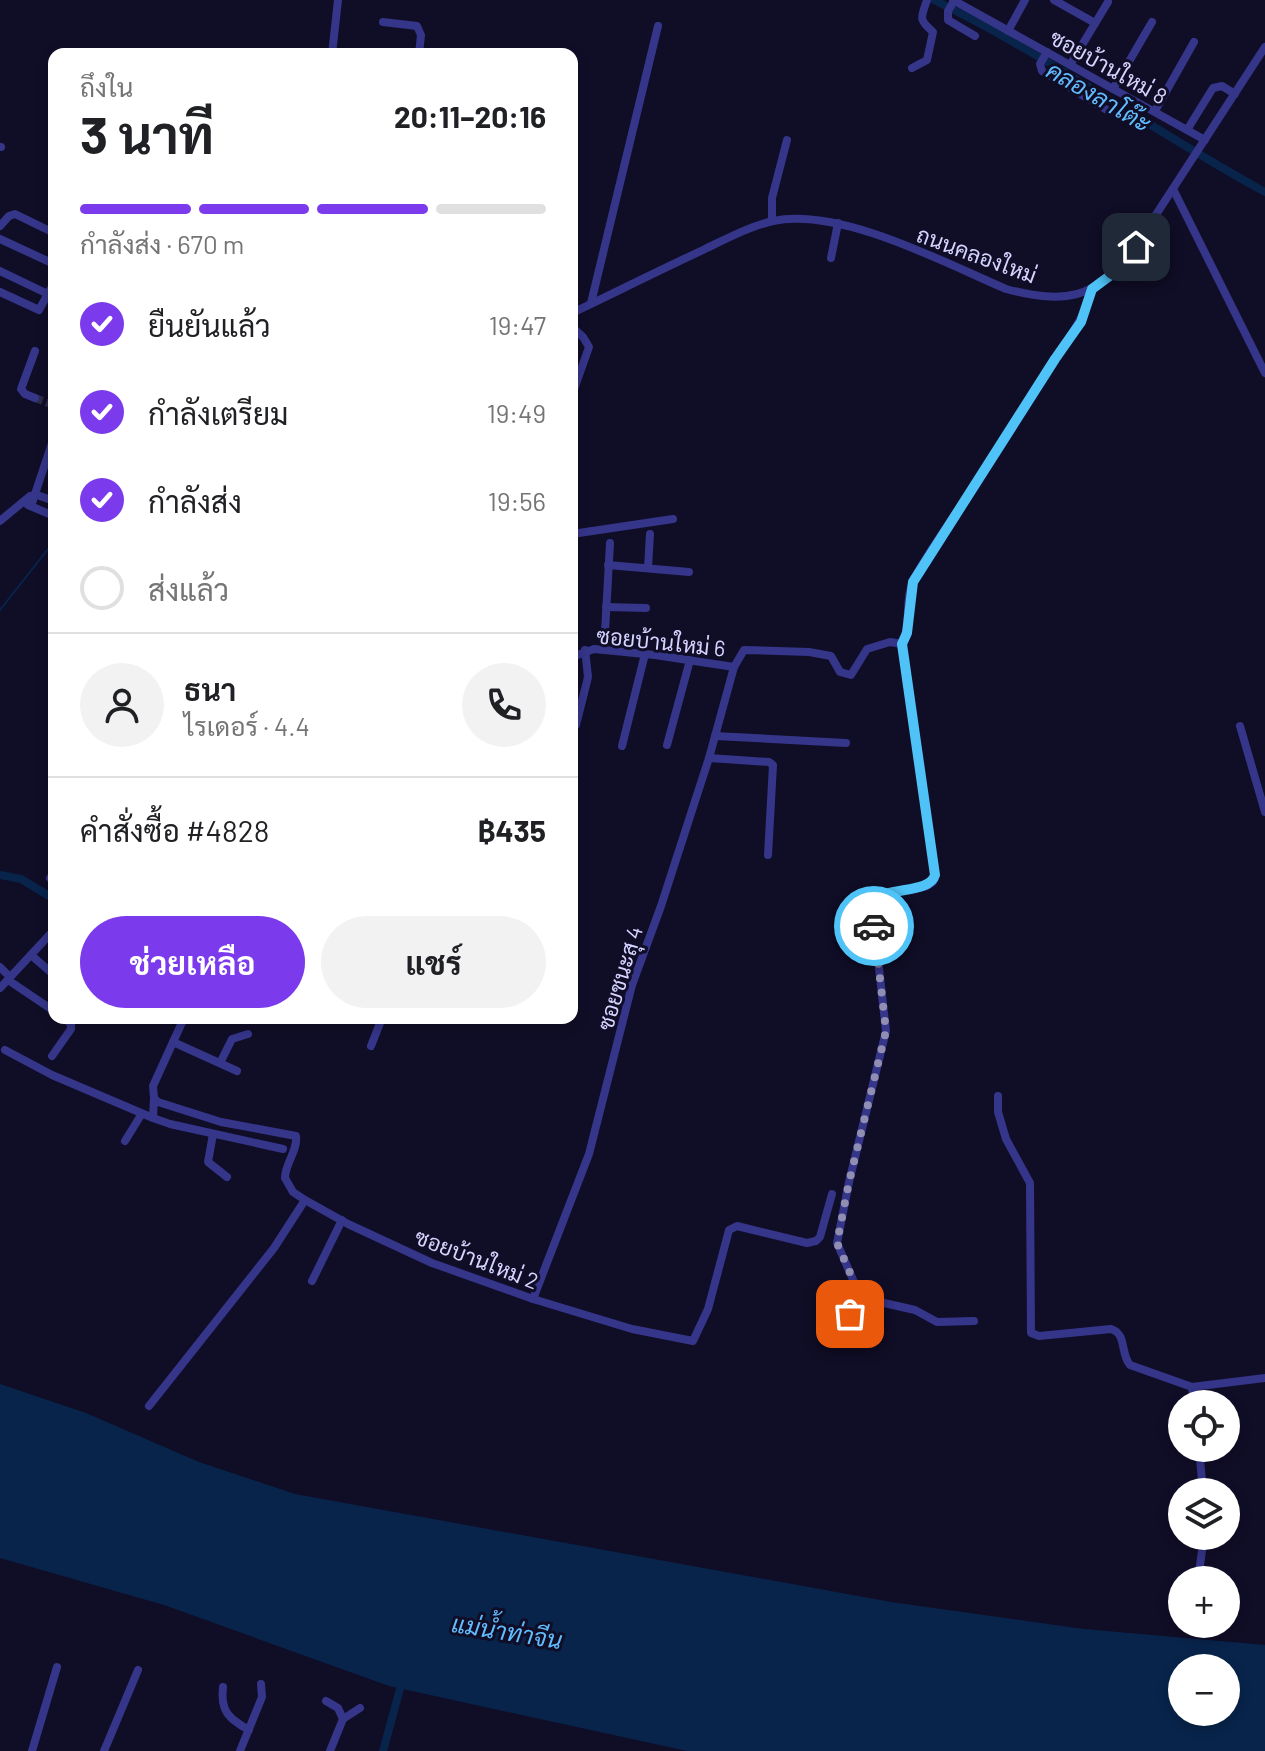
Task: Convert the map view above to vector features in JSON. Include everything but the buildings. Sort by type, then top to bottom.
[{"type":"street","points":[[333,48],[338,0]]},
{"type":"street","points":[[912,68],[927,60],[932,42],[933,32],[922,25],[921,19],[927,0]]},
{"type":"street","points":[[1008,31],[1025,0]]},
{"type":"street","points":[[1054,0],[1095,23]]},
{"type":"street","points":[[1070,65],[1108,2]]},
{"type":"street","name":"ซอยบ้านใหม่ 8","points":[[952,4],[966,3],[1044,58],[1070,65],[1155,111],[1203,143]]},
{"type":"street","points":[[952,4],[948,20],[975,36]]},
{"type":"street","points":[[383,22],[417,26],[421,35],[420,48]]},
{"type":"street","points":[[1113,89],[1152,22]]},
{"type":"street","points":[[591,303],[658,26]]},
{"type":"street","points":[[1155,111],[1194,42]]},
{"type":"street","name":"ถนนคลองใหม่","points":[[578,310],[648,274],[772,221],[820,220],[859,228],[1027,295],[1059,299],[1092,289],[1119,269],[1265,47]]},
{"type":"street","points":[[1044,58],[1042,71],[1107,110]]},
{"type":"street","points":[[1187,130],[1213,88],[1222,86],[1235,94]]},
{"type":"street","points":[[772,221],[772,198],[787,140]]},
{"type":"street","points":[[1173,189],[1265,373]]},
{"type":"street","points":[[0,226],[15,214],[48,230]]},
{"type":"street","points":[[831,258],[838,223]]},
{"type":"street","points":[[0,239],[48,261]]},
{"type":"street","points":[[0,271],[48,294],[39,310],[0,292]]},
{"type":"street","points":[[857,1326],[850,1314],[852,1276],[837,1243],[886,1031],[872,905],[880,895],[927,886],[933,882],[935,875],[902,644],[907,633],[913,582],[1081,322],[1092,289]]},
{"type":"street","points":[[43,306],[48,309]]},
{"type":"street","points":[[578,332],[589,347],[578,378]]},
{"type":"street","points":[[35,351],[21,389],[35,398]]},
{"type":"street","points":[[0,521],[28,504],[35,494],[48,455]]},
{"type":"street","points":[[35,494],[48,499]]},
{"type":"street","points":[[28,504],[48,513]]},
{"type":"street","points":[[578,533],[673,519]]},
{"type":"street","points":[[648,568],[650,534]]},
{"type":"street","points":[[604,650],[610,543]]},
{"type":"street","points":[[608,565],[689,572]]},
{"type":"street","points":[[606,607],[646,608]]},
{"type":"street","name":"ซอยบ้านใหม่ 6","points":[[578,654],[585,650],[604,650],[734,667],[744,650],[809,652],[831,656],[840,672],[851,675],[867,649],[890,642],[902,644]]},
{"type":"street","points":[[578,717],[588,677],[585,650]]},
{"type":"street","points":[[622,746],[645,654]]},
{"type":"street","points":[[667,745],[690,660]]},
{"type":"street","name":"ซอยชนะสุ 4","points":[[533,1299],[589,1154],[632,985],[709,758],[734,667]]},
{"type":"street","points":[[1240,726],[1265,812]]},
{"type":"street","points":[[715,736],[846,743]]},
{"type":"street","points":[[709,758],[769,762],[773,765],[768,855]]},
{"type":"street","points":[[0,988],[48,937]]},
{"type":"street","points":[[31,955],[48,970]]},
{"type":"street","points":[[0,967],[9,978],[48,1007]]},
{"type":"street","points":[[52,1056],[71,1029],[71,1024]]},
{"type":"street","points":[[153,1118],[153,1086],[181,1024]]},
{"type":"street","points":[[371,1046],[380,1024]]},
{"type":"street","points":[[220,1063],[232,1039],[248,1034]]},
{"type":"street","points":[[173,1042],[237,1071]]},
{"type":"street","points":[[5,1050],[141,1115],[283,1149]]},
{"type":"street","points":[[998,1096],[998,1112],[1006,1139],[1030,1183],[1031,1333],[1039,1336],[1117,1331],[1130,1365],[1192,1387],[1265,1378]]},
{"type":"street","name":"ซอยบ้านใหม่ 2","points":[[154,1098],[163,1106],[221,1122],[296,1136],[287,1183],[305,1200],[432,1263],[533,1299],[632,1329],[693,1341],[708,1309],[729,1230],[737,1226],[807,1243],[816,1241],[820,1237],[832,1194]]},
{"type":"street","points":[[125,1141],[141,1115]]},
{"type":"street","points":[[213,1134],[208,1162],[227,1177]]},
{"type":"street","points":[[149,1406],[274,1248],[305,1200]]},
{"type":"street","points":[[312,1281],[342,1220]]},
{"type":"street","points":[[853,1296],[915,1310],[937,1322],[974,1321]]},
{"type":"street","points":[[32,1751],[57,1667]]},
{"type":"street","points":[[104,1751],[138,1670]]},
{"type":"street","points":[[240,1751],[262,1697],[261,1684]]},
{"type":"street","points":[[223,1687],[222,1704],[227,1716],[249,1730]]},
{"type":"street","points":[[326,1701],[338,1708],[343,1719]]},
{"type":"street","points":[[330,1751],[343,1719],[360,1708]]},
{"type":"water","name":"แม่น้ำท่าจีน","points":[[0,1384],[86,1413],[199,1462],[295,1494],[891,1602],[1084,1629],[1265,1645],[1265,1751],[687,1751],[389,1686],[164,1605],[0,1558]]},
{"type":"waterway","name":"คลองลาโต๊ะ","points":[[934,0],[1060,69],[1265,192]]},
{"type":"waterway","points":[[0,610],[48,549]]},
{"type":"waterway","points":[[0,875],[21,879],[48,895]]},
{"type":"waterway","points":[[383,1751],[403,1678]]},
{"type":"tunnel","points":[[35,398],[48,403]]},
{"type":"way so far","points":[[850,1314],[854,1282],[837,1243],[886,1031],[874,926]]},
{"type":"route","points":[[874,926],[872,905],[875,899],[902,889],[927,886],[933,882],[935,875],[902,644],[907,633],[913,582],[1081,322],[1092,289],[1119,269],[1136,247]]}]
